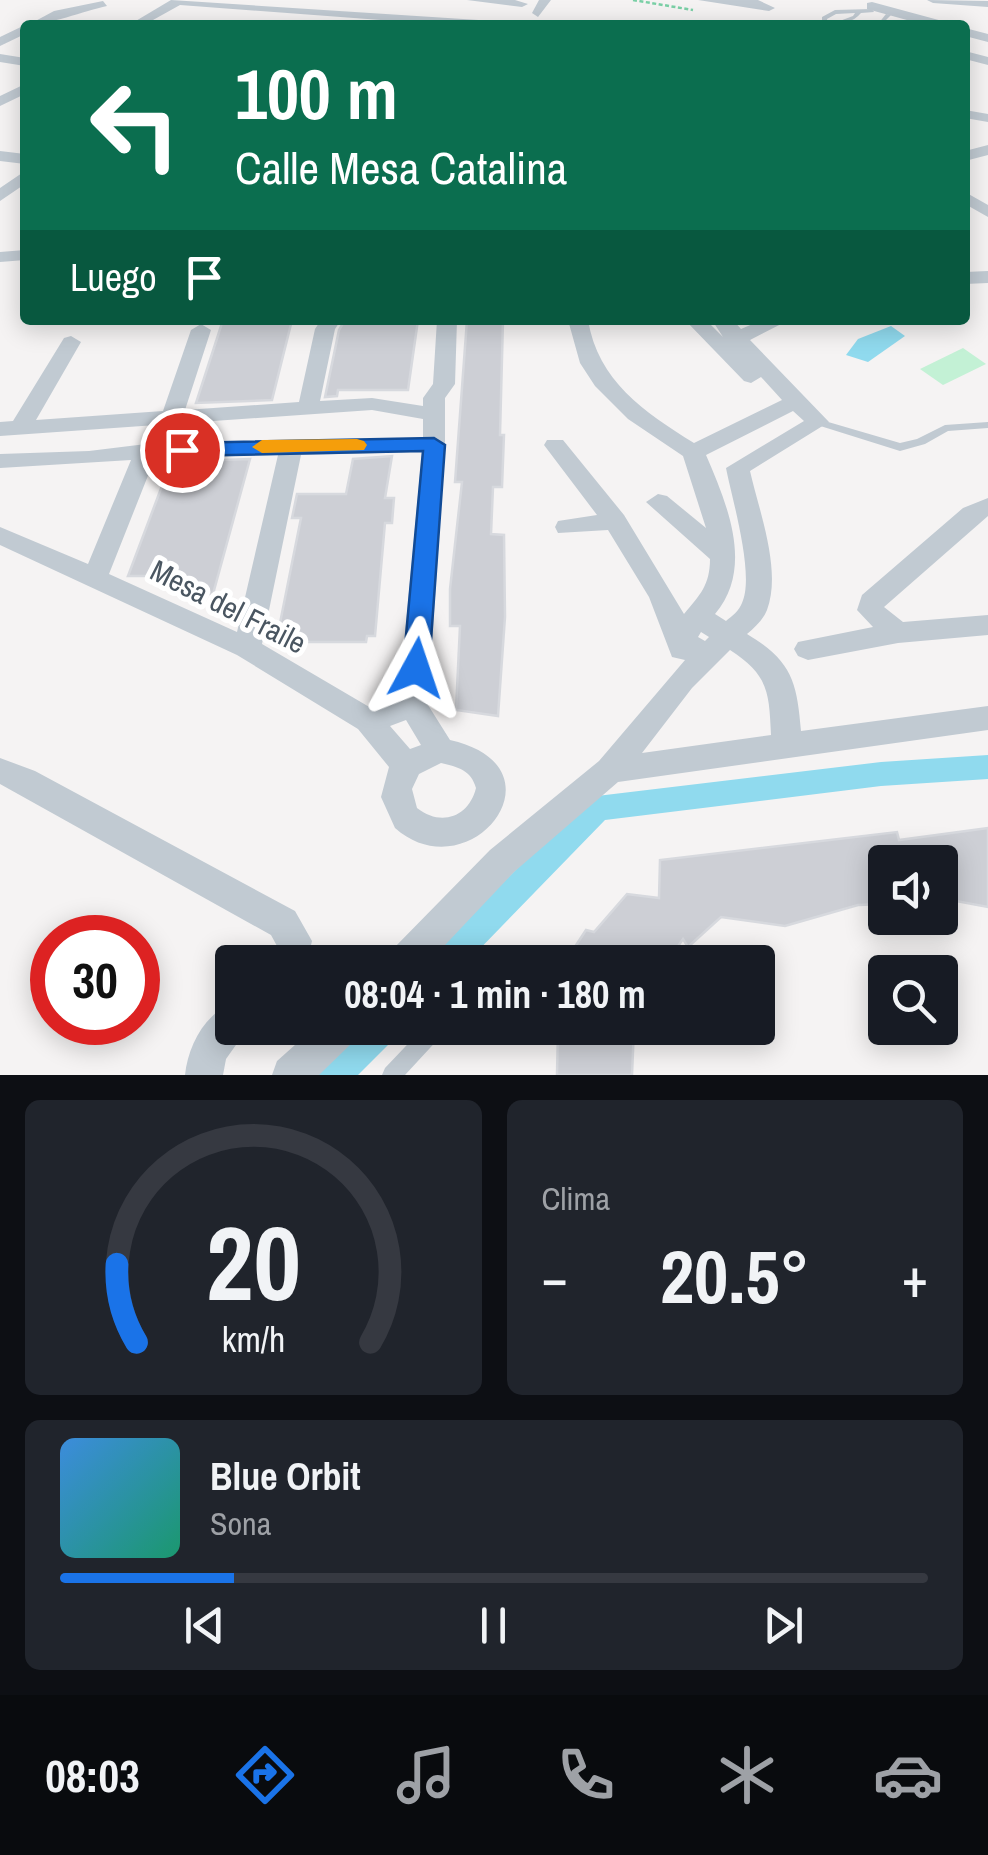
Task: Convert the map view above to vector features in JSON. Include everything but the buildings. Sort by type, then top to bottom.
[{"type":"street","points":[[46,0],[64,20]]},
{"type":"street","points":[[472,0],[522,4]]},
{"type":"street","points":[[704,0],[770,8],[748,0]]},
{"type":"street","points":[[933,0],[988,4]]},
{"type":"street","points":[[145,20],[176,1],[271,4],[426,20]]},
{"type":"street","points":[[44,20],[58,13],[103,4]]},
{"type":"street","points":[[875,12],[904,20]]},
{"type":"street","points":[[875,12],[916,20]]},
{"type":"street","points":[[340,20],[345,14]]},
{"type":"street","points":[[980,154],[988,135]]},
{"type":"street","points":[[0,198],[20,180]]},
{"type":"street","points":[[308,409],[328,325]]},
{"type":"street","points":[[440,750],[413,706],[434,445],[432,414],[434,398],[444,384],[448,325]]},
{"type":"street","points":[[579,325],[589,364],[632,412],[693,452],[725,559],[726,578],[682,641]]},
{"type":"street","points":[[421,945],[502,861],[610,770],[682,680],[753,612],[758,595],[756,560],[738,468],[809,427],[722,328]]},
{"type":"street","points":[[172,416],[201,330]]},
{"type":"street","points":[[10,428],[71,342]]},
{"type":"street","points":[[10,428],[372,404],[432,414]]},
{"type":"street","points":[[693,452],[787,406]]},
{"type":"street","points":[[0,461],[89,458],[146,451],[434,445]]},
{"type":"street","points":[[555,445],[615,521],[662,596],[682,641],[682,680]]},
{"type":"street","points":[[247,648],[292,446]]},
{"type":"street","points":[[95,578],[146,451]]},
{"type":"street","points":[[658,502],[725,559],[756,560]]},
{"type":"street","points":[[898,633],[870,610],[872,602],[972,514],[988,506]]},
{"type":"street","points":[[567,528],[615,521]]},
{"type":"street","name":"Mesa del Fraile","points":[[0,535],[247,648],[368,721],[406,766]]},
{"type":"street","points":[[697,616],[761,656],[783,688],[787,744]]},
{"type":"street","points":[[808,649],[898,633],[988,625]]},
{"type":"street","points":[[682,641],[707,656]]},
{"type":"street","points":[[368,721],[413,706]]},
{"type":"street","points":[[610,770],[988,718]]},
{"type":"street","points":[[440,750],[462,752],[483,765],[493,786],[488,810],[469,828],[447,834],[424,831],[406,819],[396,802],[397,783],[406,766],[440,750]]},
{"type":"street","points":[[0,770],[283,923],[294,934],[295,945]]},
{"type":"street","points":[[469,828],[502,861]]},
{"type":"street","points":[[204,1075],[205,1060],[215,1043]]},
{"type":"street","points":[[291,1075],[322,1045]]},
{"type":"lane","points":[[845,20],[875,12]]},
{"type":"lane","points":[[809,427],[900,447],[921,442],[945,428],[988,426]]},
{"type":"lane","points":[[392,1075],[420,1045]]},
{"type":"green space","points":[[963,348],[986,364],[943,385],[920,369]]},
{"type":"water","points":[[891,326],[905,336],[868,362],[846,355],[858,339]]},
{"type":"waterway","points":[[462,945],[597,808],[881,774],[988,767]]},
{"type":"waterway","points":[[334,1075],[364,1045]]},
{"type":"slow traffic","points":[[262,447],[357,445]]},
{"type":"route","points":[[182,450],[434,445],[416,668]]}]
